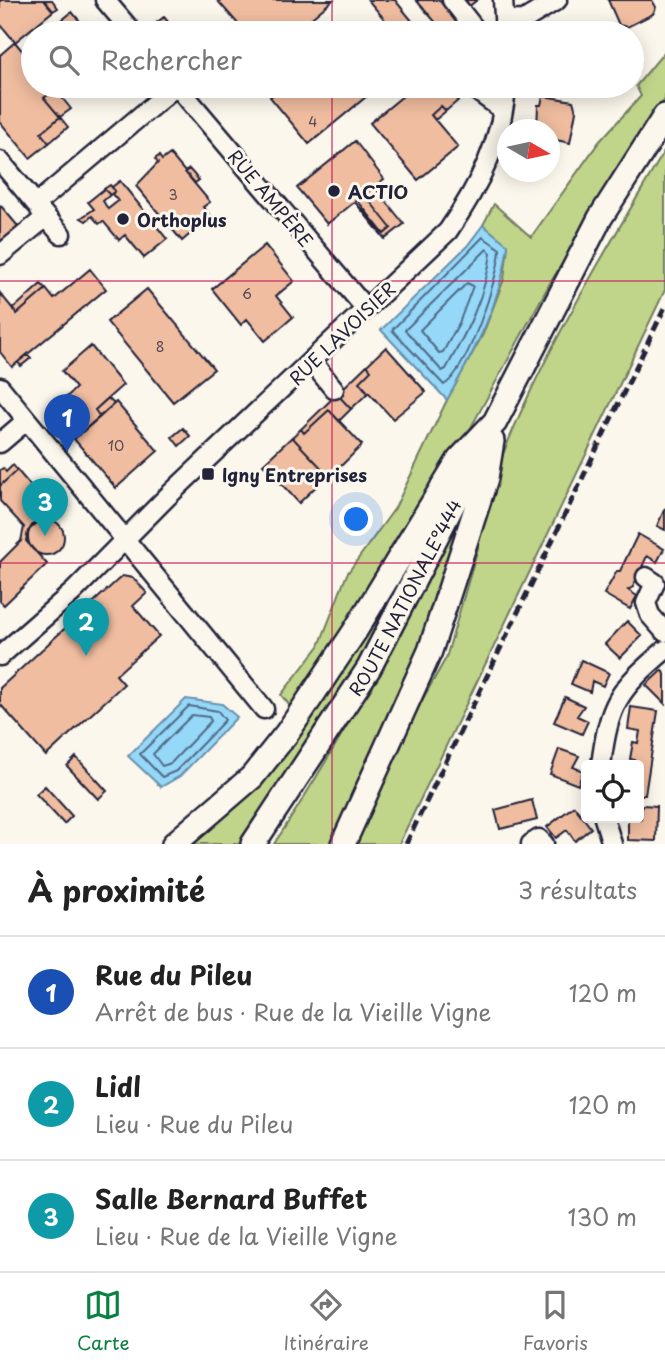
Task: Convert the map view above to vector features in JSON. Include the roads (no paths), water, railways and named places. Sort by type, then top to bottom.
[{"type":"main road","name":"ROUTE NATIONALE°444","points":[[253,844],[369,668],[600,218],[665,116]]},
{"type":"main road","points":[[174,844],[252,777],[287,733],[355,631],[459,460],[495,422]]},
{"type":"main road","points":[[342,844],[430,651],[486,478],[495,422]]},
{"type":"main road","points":[[264,844],[312,773],[369,668]]},
{"type":"street","points":[[105,0],[123,21]]},
{"type":"street","points":[[452,0],[469,21]]},
{"type":"street","points":[[503,0],[505,21]]},
{"type":"street","points":[[521,21],[556,0]]},
{"type":"street","name":"RUE AMPÈRE","points":[[0,256],[41,211],[163,98]]},
{"type":"street","name":"RUE AMPÈRE","points":[[186,98],[366,309]]},
{"type":"street","points":[[486,98],[503,110]]},
{"type":"street","name":"RUE LAVOISIER","points":[[0,656],[126,541],[167,497],[448,231],[474,194],[492,152],[505,98]]},
{"type":"street","points":[[0,162],[61,234]]},
{"type":"street","points":[[312,362],[334,389]]},
{"type":"street","points":[[0,387],[264,709]]},
{"type":"street","points":[[0,443],[27,420]]},
{"type":"street","points":[[646,577],[655,583],[646,603],[650,615],[665,632]]},
{"type":"street","points":[[602,760],[613,704],[625,687],[665,649]]},
{"type":"street","points":[[604,823],[606,842]]},
{"type":"street","points":[[531,844],[539,839],[544,844]]},
{"type":"water","points":[[483,225],[508,245],[505,266],[485,326],[447,400],[381,330],[467,246]]},
{"type":"water","points":[[186,699],[222,704],[237,717],[180,776],[161,787],[128,756]]},
{"type":"railway","points":[[406,844],[665,307]]},
{"type":"place","name":"ACTIO","points":[[334,191]]},
{"type":"place","name":"Orthoplus","points":[[123,219]]},
{"type":"place","name":"Rue du Pileu","points":[[67,452]]},
{"type":"place","name":"Igny Entreprises","points":[[208,474]]},
{"type":"place","name":"Salle Bernard Buffet","points":[[45,536]]},
{"type":"place","name":"Lidl","points":[[86,656]]}]
